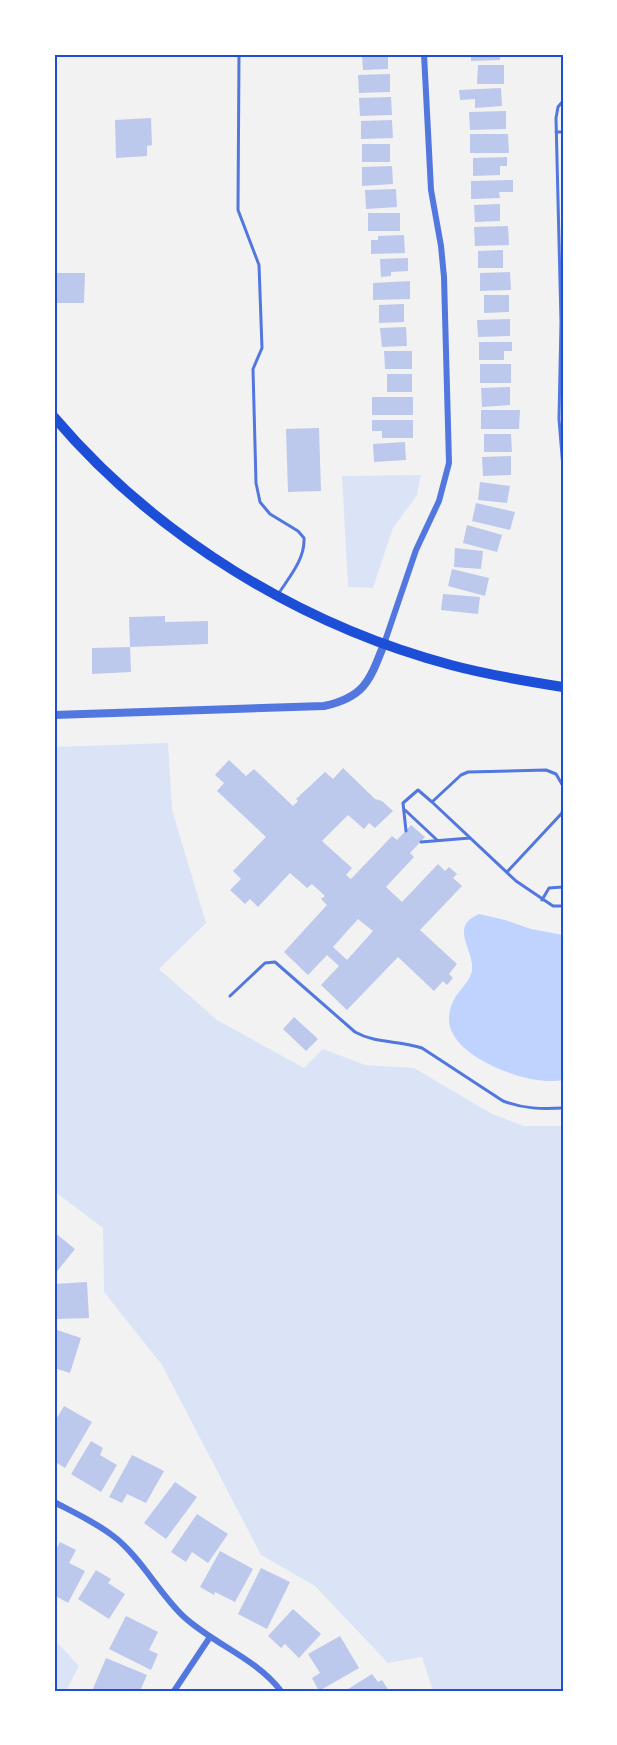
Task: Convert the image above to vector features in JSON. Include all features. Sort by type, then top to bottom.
[{"type":"main road","points":[[54,417],[102,469],[146,507],[184,537],[230,568],[277,595],[338,626],[384,644],[450,665],[504,678],[563,687]]},
{"type":"street","points":[[54,715],[324,706],[338,703],[361,689],[372,676],[416,550],[439,501],[449,463],[444,277],[431,190],[424,54]]},
{"type":"street","points":[[54,1502],[117,1539],[182,1615],[264,1673],[281,1691]]},
{"type":"street","points":[[174,1691],[210,1637]]},
{"type":"lane","points":[[238,54],[238,210],[260,265],[262,348],[253,369],[256,483],[260,502],[270,514],[298,531],[304,538],[301,557],[277,595]]},
{"type":"lane","points":[[563,101],[558,107],[556,118],[561,322],[559,419],[563,468]]},
{"type":"lane","points":[[556,132],[563,132]]},
{"type":"lane","points":[[432,802],[461,775],[468,772],[546,770],[556,774],[563,786]]},
{"type":"lane","points":[[406,831],[403,802],[418,790],[507,872],[542,900],[554,906],[563,906]]},
{"type":"lane","points":[[507,872],[562,813],[563,806]]},
{"type":"lane","points":[[404,809],[438,841]]},
{"type":"lane","points":[[421,842],[470,838]]},
{"type":"lane","points":[[542,900],[549,888],[563,887]]},
{"type":"lane","points":[[230,996],[265,963],[275,962],[355,1032],[366,1038],[412,1044],[422,1048],[503,1101],[514,1105],[536,1109],[563,1108]]},
{"type":"shaded area","points":[[421,475],[417,495],[393,528],[373,588],[348,587],[342,476]]},
{"type":"shaded area","points":[[168,743],[172,810],[206,923],[159,969],[217,1020],[304,1068],[323,1049],[365,1065],[414,1068],[492,1114],[524,1126],[563,1126],[563,1691],[433,1691],[422,1657],[388,1663],[315,1586],[261,1555],[162,1365],[104,1292],[103,1228],[54,1191],[54,747]]},
{"type":"shaded area","points":[[54,1639],[79,1666],[66,1691],[54,1691]]},
{"type":"water","points":[[479,914],[531,929],[563,935],[563,1080],[532,1079],[494,1067],[477,1058],[453,1034],[449,1020],[452,1004],[472,971],[465,940],[465,925]]},
{"type":"building","points":[[362,54],[388,54],[388,69],[363,70]]},
{"type":"building","points":[[471,54],[500,54],[500,60],[471,61]]},
{"type":"building","points":[[478,65],[504,65],[504,84],[477,84]]},
{"type":"building","points":[[390,74],[390,92],[359,93],[358,75]]},
{"type":"building","points":[[501,88],[502,106],[475,108],[475,99],[460,100],[459,90]]},
{"type":"building","points":[[391,97],[392,115],[360,116],[359,98]]},
{"type":"building","points":[[506,111],[506,129],[470,130],[469,112]]},
{"type":"building","points":[[151,118],[152,145],[147,146],[147,156],[116,158],[115,120]]},
{"type":"building","points":[[392,120],[393,138],[361,139],[361,121]]},
{"type":"building","points":[[470,134],[508,134],[509,153],[470,153]]},
{"type":"building","points":[[362,144],[390,144],[390,162],[362,162]]},
{"type":"building","points":[[507,157],[507,166],[500,166],[500,175],[473,176],[473,158]]},
{"type":"building","points":[[392,166],[393,184],[362,186],[362,167]]},
{"type":"building","points":[[513,180],[513,192],[499,192],[500,198],[471,199],[471,181]]},
{"type":"building","points":[[396,189],[397,207],[366,209],[365,190]]},
{"type":"building","points":[[500,204],[500,221],[475,222],[474,205]]},
{"type":"building","points":[[368,213],[400,213],[400,231],[368,231]]},
{"type":"building","points":[[508,226],[509,245],[475,246],[474,227]]},
{"type":"building","points":[[404,235],[405,253],[371,254],[371,240],[378,240],[378,236]]},
{"type":"building","points":[[503,250],[503,268],[478,268],[478,251]]},
{"type":"building","points":[[408,258],[408,271],[391,272],[391,276],[381,277],[380,259]]},
{"type":"building","points":[[510,272],[511,290],[480,291],[480,273]]},
{"type":"building","points":[[54,273],[85,273],[84,303],[54,303]]},
{"type":"building","points":[[410,281],[410,299],[373,300],[373,283]]},
{"type":"building","points":[[484,295],[509,295],[509,312],[484,313]]},
{"type":"building","points":[[404,304],[404,322],[379,323],[379,305]]},
{"type":"building","points":[[510,319],[510,336],[478,337],[477,320]]},
{"type":"building","points":[[406,327],[407,346],[382,347],[380,328]]},
{"type":"building","points":[[479,342],[512,342],[512,351],[504,351],[504,360],[479,360]]},
{"type":"building","points":[[384,351],[412,351],[412,369],[385,369]]},
{"type":"building","points":[[480,364],[511,364],[511,383],[480,383]]},
{"type":"building","points":[[387,374],[412,374],[412,392],[387,392]]},
{"type":"building","points":[[510,387],[510,405],[482,407],[481,388]]},
{"type":"building","points":[[372,397],[413,397],[413,415],[372,415]]},
{"type":"building","points":[[481,410],[520,410],[519,429],[481,429]]},
{"type":"building","points":[[372,420],[413,420],[413,438],[382,438],[382,431],[372,431]]},
{"type":"building","points":[[319,428],[321,491],[288,492],[286,429]]},
{"type":"building","points":[[484,434],[511,434],[512,452],[484,452]]},
{"type":"building","points":[[405,442],[406,460],[374,462],[373,444]]},
{"type":"building","points":[[511,456],[511,475],[483,476],[482,457]]},
{"type":"building","points":[[480,482],[510,486],[507,503],[478,500]]},
{"type":"building","points":[[476,503],[515,512],[510,530],[472,521]]},
{"type":"building","points":[[467,525],[502,535],[497,552],[463,543]]},
{"type":"building","points":[[455,548],[483,551],[481,569],[454,567]]},
{"type":"building","points":[[452,569],[489,578],[485,596],[448,586]]},
{"type":"building","points":[[443,594],[480,597],[478,614],[441,610]]},
{"type":"building","points":[[165,616],[165,622],[208,621],[208,644],[130,647],[129,617]]},
{"type":"building","points":[[130,647],[131,672],[92,674],[92,648]]},
{"type":"building","points":[[229,760],[246,776],[254,769],[293,806],[298,801],[296,799],[325,772],[333,779],[343,768],[375,799],[382,801],[393,811],[375,828],[369,823],[364,829],[348,815],[322,841],[352,868],[346,875],[351,879],[392,836],[397,840],[411,825],[425,837],[410,853],[414,857],[386,887],[402,902],[438,864],[445,871],[449,867],[457,874],[453,878],[462,886],[420,930],[457,964],[449,974],[453,978],[447,985],[443,981],[434,991],[398,957],[347,1010],[321,985],[339,966],[327,955],[308,975],[284,952],[327,905],[321,899],[325,896],[312,884],[307,888],[290,873],[258,907],[250,899],[245,904],[230,890],[241,879],[233,871],[266,837],[217,791],[224,783],[215,775]],"holes":[[[358,919],[373,931],[347,960],[333,947]]]},
{"type":"building","points":[[294,1017],[318,1039],[306,1051],[283,1029]]},
{"type":"building","points":[[54,1232],[75,1249],[54,1275]]},
{"type":"building","points":[[87,1282],[89,1318],[54,1319],[54,1284]]},
{"type":"building","points":[[54,1329],[81,1338],[70,1373],[54,1368]]},
{"type":"building","points":[[64,1406],[92,1422],[65,1468],[54,1461],[54,1423]]},
{"type":"building","points":[[91,1441],[103,1448],[100,1455],[117,1465],[101,1492],[71,1474]]},
{"type":"building","points":[[132,1455],[164,1471],[146,1503],[127,1494],[122,1503],[109,1497]]},
{"type":"building","points":[[175,1482],[197,1497],[166,1539],[144,1523]]},
{"type":"building","points":[[197,1514],[228,1534],[208,1563],[192,1552],[186,1562],[171,1552]]},
{"type":"building","points":[[60,1542],[76,1550],[69,1563],[85,1571],[68,1603],[54,1595],[54,1553]]},
{"type":"building","points":[[220,1551],[253,1569],[235,1602],[215,1592],[214,1595],[200,1587]]},
{"type":"building","points":[[261,1568],[290,1582],[267,1629],[238,1614]]},
{"type":"building","points":[[96,1570],[111,1579],[108,1583],[125,1594],[109,1619],[78,1599]]},
{"type":"building","points":[[293,1609],[321,1634],[299,1658],[285,1644],[281,1648],[268,1636]]},
{"type":"building","points":[[126,1616],[158,1632],[149,1650],[158,1654],[151,1670],[109,1649]]},
{"type":"building","points":[[340,1636],[359,1668],[319,1691],[312,1678],[320,1673],[308,1654]]},
{"type":"building","points":[[106,1658],[147,1675],[140,1691],[92,1691]]},
{"type":"building","points":[[372,1674],[378,1682],[382,1680],[389,1691],[345,1691]]}]
